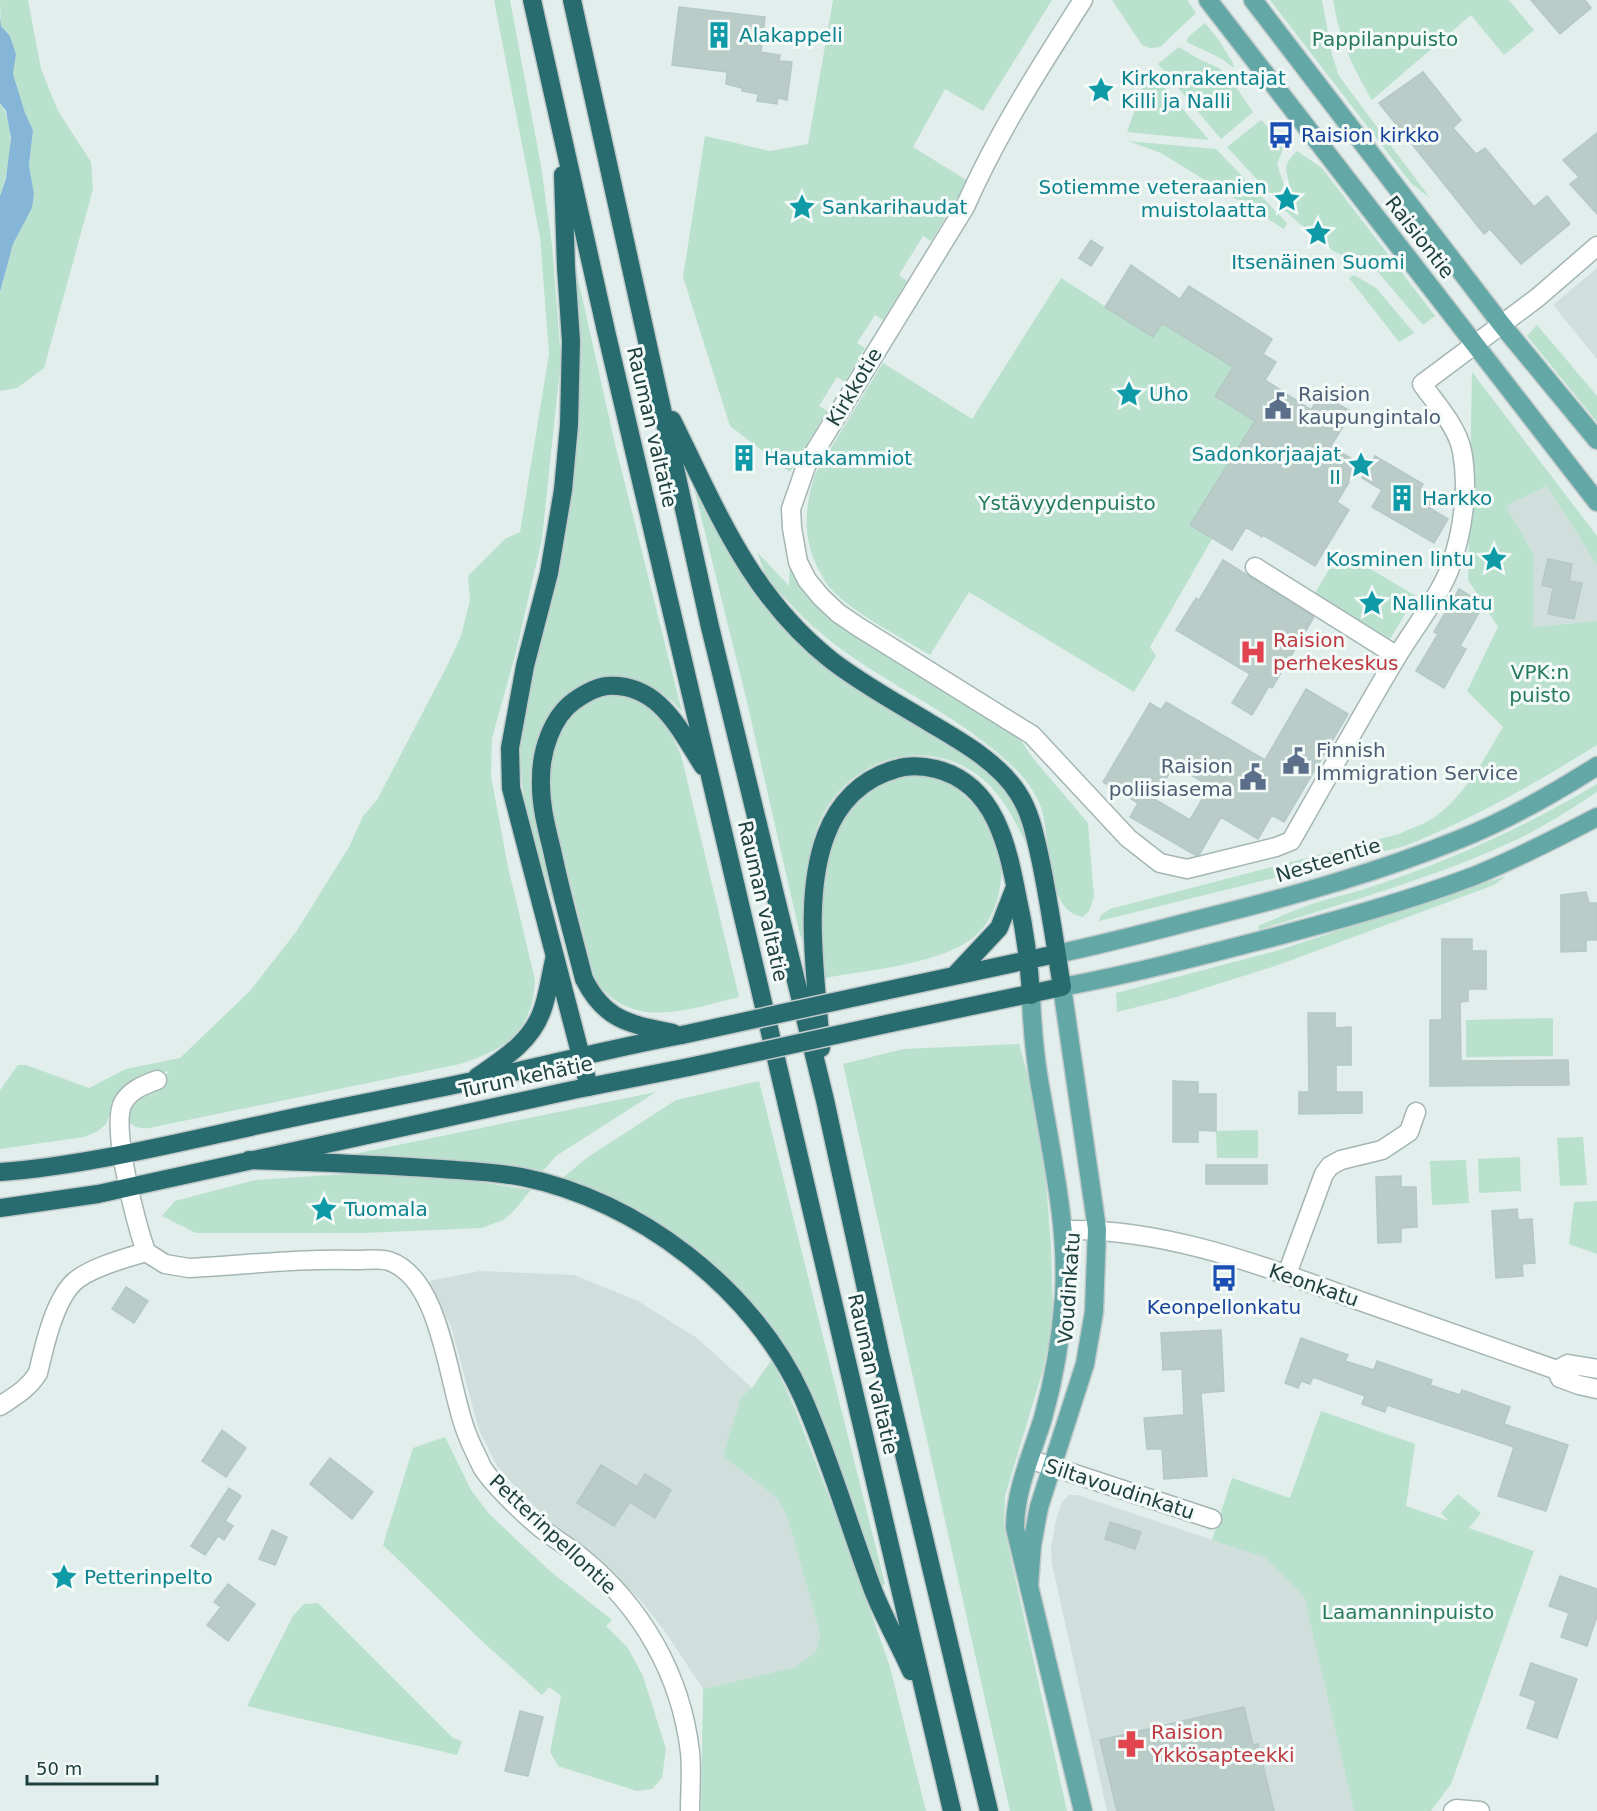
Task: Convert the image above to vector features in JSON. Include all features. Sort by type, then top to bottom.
[{"type":"highway","name":"Rauman valtatie","points":[[532,0],[606,331],[952,1811]]},
{"type":"highway","name":"Rauman valtatie","points":[[572,0],[713,638],[825,1100],[880,1353],[989,1811]]},
{"type":"highway","points":[[562,131],[566,267],[571,341],[569,425],[563,490],[549,573],[525,666],[510,748],[512,796],[589,1087]]},
{"type":"highway","points":[[659,394],[732,542],[759,585],[784,616],[832,661],[972,749],[1011,782],[1026,809],[1035,832],[1062,987]]},
{"type":"highway","points":[[682,1035],[628,1023],[606,1011],[591,993],[584,979],[559,883],[541,802],[540,776],[554,724],[568,705],[602,687],[620,686],[650,696],[664,707],[711,780]]},
{"type":"highway","points":[[825,1100],[812,927],[815,880],[826,835],[837,813],[853,793],[881,774],[903,767],[929,767],[955,776],[976,792],[999,824],[1016,886],[1029,960],[1031,994]]},
{"type":"highway","points":[[955,975],[999,928],[1016,886]]},
{"type":"highway","name":"Turun kehätie","points":[[0,1172],[122,1153],[471,1082],[581,1058],[617,1047],[1056,954]]},
{"type":"highway","points":[[471,1082],[512,1053],[529,1034],[543,1006],[555,956]]},
{"type":"highway","name":"Turun kehätie","points":[[0,1208],[87,1196],[1062,987]]},
{"type":"highway","points":[[249,1160],[415,1166],[520,1177],[564,1188],[635,1220],[706,1270],[741,1305],[772,1344],[801,1394],[845,1506],[874,1592],[928,1707]]},
{"type":"main road","name":"Raisiontie","points":[[1208,0],[1597,502]]},
{"type":"main road","name":"Raisiontie","points":[[1252,0],[1502,325],[1597,440]]},
{"type":"main road","name":"Nesteentie","points":[[1056,954],[1250,906],[1365,874],[1462,839],[1516,813],[1597,766]]},
{"type":"main road","points":[[1062,987],[1219,951],[1339,920],[1474,876],[1554,840],[1597,817]]},
{"type":"main road","name":"Voudinkatu","points":[[1029,1586],[1034,1536],[1040,1507],[1078,1388],[1090,1341],[1096,1290],[1096,1229],[1062,987]]},
{"type":"main road","name":"Voudinkatu","points":[[1031,994],[1032,1028],[1042,1101],[1064,1230],[1064,1298],[1052,1382],[1015,1513],[1016,1528],[1029,1586],[1083,1811]]},
{"type":"street","name":"Kirkkotie","points":[[1083,0],[1022,96],[983,164],[964,207],[806,466],[791,509],[798,562],[807,580],[838,613],[1032,735],[1128,838],[1160,863],[1187,869],[1276,847],[1291,841],[1397,656]]},
{"type":"street","points":[[1255,567],[1397,656],[1450,570],[1457,544],[1465,492],[1462,449],[1452,425],[1422,384],[1537,298],[1597,246]]},
{"type":"street","points":[[0,1406],[20,1394],[38,1373],[58,1306],[74,1282],[106,1264],[146,1252],[136,1225],[122,1153],[119,1120],[122,1105],[130,1093],[156,1080]]},
{"type":"street","points":[[1287,1275],[1324,1174],[1330,1166],[1341,1160],[1382,1150],[1409,1132],[1416,1112]]},
{"type":"street","name":"Keonkatu","points":[[1064,1230],[1096,1229],[1188,1244],[1287,1275],[1557,1370],[1568,1364],[1597,1369]]},
{"type":"street","name":"Petterinpellontie","points":[[146,1252],[165,1264],[189,1268],[342,1259],[388,1261],[407,1273],[424,1294],[432,1312],[466,1432],[483,1468],[542,1528],[584,1559],[627,1604],[650,1633],[672,1678],[683,1712],[690,1754],[690,1811]]},
{"type":"street","name":"Keonkatu","points":[[1557,1370],[1560,1378],[1597,1389]]},
{"type":"street","name":"Siltavoudinkatu","points":[[1029,1459],[1212,1519]]},
{"type":"street","points":[[1453,1811],[1456,1809],[1480,1811]]},
{"type":"shaded area","points":[[1597,268],[1597,359],[1553,305]]},
{"type":"shaded area","points":[[1547,486],[1597,565],[1597,621],[1533,627],[1534,555],[1506,506]]},
{"type":"shaded area","points":[[480,1271],[574,1275],[638,1301],[697,1338],[752,1388],[741,1397],[723,1456],[776,1497],[787,1516],[820,1633],[816,1652],[795,1667],[703,1689],[664,1630],[641,1601],[597,1557],[555,1526],[497,1466],[479,1430],[451,1326],[429,1281]]},
{"type":"shaded area","points":[[1069,1495],[1078,1495],[1264,1557],[1304,1596],[1354,1811],[1107,1811],[1052,1564],[1051,1549],[1056,1520],[1062,1502]]},
{"type":"green space","points":[[0,0],[28,0],[41,69],[58,111],[91,162],[93,189],[44,368],[17,388],[0,391],[0,292],[13,243],[32,208],[34,194],[29,165],[33,130],[25,114],[13,74],[16,54],[10,36],[1,26]]},
{"type":"green space","points":[[494,0],[510,0],[541,166],[552,245],[561,359],[542,539],[515,656],[492,738],[491,776],[508,867],[535,980],[529,1012],[523,1025],[514,1036],[491,1052],[460,1064],[149,1128],[140,1128],[127,1121],[130,1106],[138,1099],[152,1094],[169,1071],[150,1076],[115,1101],[106,1124],[98,1131],[84,1137],[0,1149],[0,1090],[18,1065],[26,1065],[89,1088],[126,1069],[180,1058],[250,991],[296,932],[349,847],[363,816],[377,800],[461,636],[470,600],[468,576],[505,539],[520,532],[549,354],[540,237]]},
{"type":"green space","points":[[833,0],[1052,0],[983,111],[945,89],[913,147],[968,181],[931,241],[923,236],[899,275],[907,281],[883,320],[875,315],[857,343],[865,348],[845,382],[837,377],[819,406],[827,411],[790,472],[730,426],[683,277],[705,136],[770,151],[808,144]]},
{"type":"green space","points":[[1112,0],[1187,0],[1196,13],[1160,47],[1150,48],[1142,45]]},
{"type":"green space","points":[[1270,0],[1322,0],[1332,55],[1339,76],[1430,198],[1411,183]]},
{"type":"green space","name":"Pappilanpuisto","points":[[1333,0],[1509,0],[1534,30],[1504,55],[1471,15],[1372,100],[1347,52]]},
{"type":"green space","points":[[1205,23],[1218,39],[1234,68],[1222,59],[1187,42],[1188,37]]},
{"type":"green space","points":[[1179,47],[1227,74],[1253,112],[1221,139],[1158,64]]},
{"type":"green space","points":[[1149,69],[1209,140],[1127,132]]},
{"type":"green space","points":[[0,103],[9,125],[10,149],[0,196]]},
{"type":"green space","points":[[1261,120],[1285,144],[1277,164],[1284,185],[1275,199],[1227,147]]},
{"type":"green space","points":[[1128,141],[1216,149],[1287,223],[1284,229],[1161,153]]},
{"type":"green space","points":[[1297,151],[1322,168],[1435,316],[1423,325],[1378,272],[1335,252],[1320,242],[1281,207],[1289,186],[1287,163]]},
{"type":"green space","points":[[574,261],[615,444],[682,712],[666,696],[646,685],[625,678],[606,678],[588,683],[572,692],[558,705],[546,722],[537,740],[532,760],[531,794],[556,903],[554,904],[533,837],[522,785],[521,768],[525,711],[560,565],[576,450],[578,372]]},
{"type":"green space","points":[[1354,275],[1376,288],[1414,333],[1399,342],[1349,278]]},
{"type":"green space","name":"Ystävyydenpuisto","points":[[1061,278],[1153,337],[1162,323],[1233,367],[1215,396],[1255,421],[1191,525],[1212,539],[1150,647],[1156,656],[1134,692],[969,592],[930,655],[864,616],[840,598],[825,580],[810,548],[807,512],[815,474],[883,363],[972,419]]},
{"type":"green space","points":[[1537,325],[1597,396],[1597,422],[1527,336]]},
{"type":"green space","name":"VPK:n puisto","points":[[1472,372],[1597,536],[1597,565],[1547,486],[1506,506],[1534,555],[1533,627],[1597,621],[1597,745],[1504,800],[1405,846],[1099,921],[1101,915],[1110,909],[1399,834],[1436,816],[1457,797],[1474,775],[1503,727],[1467,691],[1498,627],[1468,580]]},
{"type":"green space","points":[[692,480],[724,545],[760,598],[986,766],[1017,798],[1029,850],[999,796],[985,781],[963,766],[939,758],[915,755],[891,759],[869,768],[849,782],[832,800],[814,836],[807,883],[804,945]]},
{"type":"green space","points":[[1340,551],[1416,596],[1390,639],[1314,595]]},
{"type":"green space","points":[[757,552],[789,586],[790,560],[800,587],[814,602],[1015,732],[1032,757],[1088,823],[1094,897],[1089,911],[1083,917],[1071,912],[1062,903],[1056,890],[1041,807],[1034,792],[1019,773],[982,740],[838,647],[771,584]]},
{"type":"green space","points":[[603,695],[628,696],[646,704],[667,728],[681,755],[739,997],[681,1011],[643,1011],[626,1006],[610,996],[595,980],[549,799],[550,754],[563,724],[581,703]]},
{"type":"green space","points":[[911,774],[929,775],[952,785],[973,804],[989,826],[1001,860],[1000,884],[994,908],[989,919],[974,937],[943,954],[903,965],[825,978],[824,885],[829,855],[839,827],[856,803],[879,785]]},
{"type":"green space","points":[[1597,784],[1597,792],[1568,811],[1528,834],[1487,853],[1390,889],[1259,930],[1258,926],[1303,907],[1371,887],[1458,854],[1543,814]]},
{"type":"green space","points":[[1506,876],[1494,885],[1278,965],[1173,998],[1117,1012],[1116,993],[1276,951]]},
{"type":"green space","points":[[1553,1018],[1553,1056],[1466,1057],[1466,1020]]},
{"type":"green space","points":[[1019,1044],[1041,1121],[1051,1245],[1053,1319],[1043,1370],[1005,1496],[1004,1527],[1067,1811],[1010,1811],[843,1064],[903,1049]]},
{"type":"green space","points":[[759,1081],[885,1584],[881,1586],[867,1553],[856,1512],[827,1434],[783,1343],[719,1270],[676,1237],[560,1180],[588,1157],[676,1100]]},
{"type":"green space","points":[[656,1092],[556,1156],[542,1172],[480,1162],[349,1155]]},
{"type":"green space","points":[[1258,1130],[1258,1158],[1217,1158],[1216,1131]]},
{"type":"green space","points":[[1583,1137],[1587,1185],[1560,1186],[1557,1138]]},
{"type":"green space","points":[[1520,1157],[1521,1191],[1479,1193],[1478,1159]]},
{"type":"green space","points":[[1466,1160],[1469,1203],[1432,1205],[1430,1161]]},
{"type":"green space","points":[[377,1172],[429,1174],[531,1190],[512,1213],[503,1220],[482,1228],[363,1233],[196,1233],[162,1216],[175,1201],[255,1180]]},
{"type":"green space","points":[[1597,1201],[1597,1254],[1569,1244],[1574,1202]]},
{"type":"green space","points":[[772,1359],[795,1409],[849,1549],[890,1667],[926,1811],[701,1811],[703,1689],[795,1667],[816,1652],[820,1633],[787,1516],[776,1497],[723,1456],[741,1397],[752,1388]]},
{"type":"green space","name":"Laamanninpuisto","points":[[1321,1411],[1415,1444],[1406,1506],[1449,1521],[1441,1513],[1458,1494],[1481,1513],[1469,1528],[1534,1551],[1451,1784],[1431,1811],[1354,1811],[1304,1596],[1264,1557],[1212,1540],[1232,1478],[1290,1498]]},
{"type":"green space","points":[[445,1437],[471,1490],[489,1514],[550,1571],[612,1620],[606,1626],[628,1648],[643,1676],[666,1749],[662,1778],[652,1789],[637,1791],[558,1766],[550,1752],[561,1696],[549,1687],[542,1695],[484,1643],[383,1545],[413,1448]]},
{"type":"green space","points":[[318,1603],[453,1738],[462,1741],[457,1755],[247,1706],[293,1616],[304,1604]]},
{"type":"water","points":[[0,16],[1,26],[10,36],[16,54],[13,74],[25,113],[33,130],[29,165],[34,194],[32,208],[13,244],[0,292],[0,196],[6,178],[11,138],[6,111],[0,103]]},
{"type":"building","points":[[1531,0],[1585,0],[1591,8],[1560,34]]},
{"type":"building","name":"Alakappeli","points":[[679,7],[765,17],[761,52],[780,55],[779,61],[792,62],[787,100],[778,98],[777,104],[757,101],[758,94],[742,91],[742,88],[726,84],[727,72],[672,65]]},
{"type":"building","points":[[1423,72],[1461,120],[1453,128],[1476,154],[1485,148],[1534,207],[1547,196],[1570,224],[1521,264],[1490,229],[1484,234],[1379,103]]},
{"type":"building","points":[[1597,133],[1597,214],[1570,184],[1579,177],[1563,160]]},
{"type":"building","points":[[1091,240],[1103,248],[1091,266],[1079,258]]},
{"type":"building","name":"Raision kaupungintalo","points":[[1131,265],[1180,299],[1189,286],[1272,339],[1263,354],[1276,362],[1265,380],[1311,410],[1321,394],[1352,412],[1331,446],[1360,464],[1337,502],[1349,510],[1315,566],[1246,527],[1232,550],[1190,525],[1255,421],[1215,396],[1233,367],[1162,323],[1153,337],[1105,307]]},
{"type":"building","name":"Harkko","points":[[1375,456],[1423,484],[1420,490],[1426,493],[1424,496],[1432,500],[1428,507],[1448,519],[1434,543],[1372,507],[1382,490],[1362,478]]},
{"type":"building","points":[[1548,559],[1572,564],[1569,581],[1582,583],[1574,619],[1548,614],[1553,588],[1542,585]]},
{"type":"building","name":"Raision perhekeskus","points":[[1223,560],[1314,617],[1272,688],[1269,686],[1252,715],[1232,703],[1250,674],[1176,630],[1196,598],[1199,600]]},
{"type":"building","points":[[1459,589],[1484,604],[1460,646],[1466,649],[1444,688],[1416,671],[1438,634],[1434,632]]},
{"type":"building","name":"Raision poliisiasema","points":[[1306,689],[1348,714],[1284,822],[1272,815],[1258,839],[1221,817],[1199,855],[1195,855],[1130,817],[1138,803],[1103,782],[1150,703],[1161,710],[1166,702],[1265,760]],"holes":[[[1174,765],[1210,786],[1190,820],[1154,799]]]},
{"type":"building","points":[[1586,892],[1589,903],[1597,903],[1597,940],[1586,940],[1586,951],[1561,952],[1561,895]]},
{"type":"building","points":[[1442,939],[1472,939],[1472,951],[1486,951],[1486,989],[1468,989],[1468,1001],[1460,1002],[1461,1061],[1568,1060],[1569,1085],[1430,1086],[1430,1020],[1442,1020]]},
{"type":"building","points":[[1308,1013],[1335,1013],[1335,1028],[1351,1027],[1351,1065],[1336,1065],[1336,1092],[1362,1092],[1362,1113],[1299,1114],[1299,1092],[1309,1092]]},
{"type":"building","points":[[1173,1081],[1198,1082],[1198,1094],[1216,1094],[1216,1131],[1198,1130],[1198,1142],[1173,1142]]},
{"type":"building","points":[[1206,1165],[1267,1165],[1267,1184],[1206,1184]]},
{"type":"building","points":[[1401,1176],[1401,1187],[1416,1187],[1417,1227],[1401,1228],[1401,1242],[1378,1243],[1376,1177]]},
{"type":"building","points":[[1517,1209],[1518,1220],[1532,1219],[1535,1263],[1522,1264],[1523,1276],[1496,1278],[1492,1211]]},
{"type":"building","points":[[126,1287],[148,1301],[134,1323],[112,1309]]},
{"type":"building","points":[[1221,1330],[1224,1391],[1201,1393],[1207,1476],[1164,1479],[1162,1449],[1147,1449],[1144,1418],[1184,1415],[1182,1369],[1163,1370],[1161,1333]]},
{"type":"building","points":[[1301,1338],[1348,1355],[1345,1361],[1374,1370],[1377,1361],[1432,1380],[1430,1385],[1460,1395],[1462,1390],[1510,1407],[1504,1424],[1568,1445],[1546,1511],[1498,1496],[1514,1447],[1387,1405],[1385,1412],[1362,1404],[1365,1396],[1313,1377],[1310,1384],[1301,1381],[1298,1388],[1285,1383]]},
{"type":"building","points":[[222,1430],[246,1448],[226,1477],[202,1461]]},
{"type":"building","points":[[330,1458],[373,1492],[352,1519],[310,1484]]},
{"type":"building","points":[[601,1465],[637,1487],[645,1474],[671,1490],[655,1518],[630,1502],[614,1526],[577,1503]]},
{"type":"building","points":[[229,1488],[241,1496],[225,1521],[233,1526],[224,1540],[218,1536],[205,1555],[191,1546]]},
{"type":"building","points":[[1110,1522],[1141,1532],[1135,1549],[1105,1539]]},
{"type":"building","points":[[272,1530],[287,1537],[275,1565],[259,1559]]},
{"type":"building","points":[[1560,1576],[1597,1589],[1597,1616],[1587,1646],[1561,1637],[1569,1613],[1549,1606]]},
{"type":"building","points":[[228,1584],[255,1604],[228,1641],[207,1625],[221,1607],[214,1602]]},
{"type":"building","points":[[1531,1663],[1577,1679],[1557,1738],[1527,1728],[1536,1701],[1520,1695]]},
{"type":"building","points":[[1244,1707],[1253,1745],[1258,1744],[1274,1811],[1117,1811],[1100,1740]]},
{"type":"building","points":[[520,1711],[543,1717],[528,1776],[505,1771]]},
{"type":"place","name":"Alakappeli","points":[[719,35]]},
{"type":"place","name":"Kirkonrakentajat Killi ja Nalli","points":[[1101,90]]},
{"type":"place","name":"Raision kirkko","points":[[1281,135]]},
{"type":"place","name":"Sotiemme veteraanien muistolaatta","points":[[1287,199]]},
{"type":"place","name":"Sankarihaudat","points":[[802,207]]},
{"type":"place","name":"Itsenäinen Suomi","points":[[1318,233]]},
{"type":"place","name":"Uho","points":[[1129,394]]},
{"type":"place","name":"Raision kaupungintalo","points":[[1278,406]]},
{"type":"place","name":"Hautakammiot","points":[[744,458]]},
{"type":"place","name":"Sadonkorjaajat II","points":[[1361,465]]},
{"type":"place","name":"Harkko","points":[[1402,498]]},
{"type":"place","name":"Kosminen lintu","points":[[1494,559]]},
{"type":"place","name":"Nallinkatu","points":[[1372,603]]},
{"type":"place","name":"Raision perhekeskus","points":[[1253,652]]},
{"type":"place","name":"Finnish Immigration Service","points":[[1296,761]]},
{"type":"place","name":"Raision poliisiasema","points":[[1253,777]]},
{"type":"place","name":"Tuomala","points":[[324,1209]]},
{"type":"place","name":"Keonpellonkatu","points":[[1224,1278]]},
{"type":"place","name":"Petterinpelto","points":[[64,1577]]},
{"type":"place","name":"Raision Ykkösapteekki","points":[[1131,1744]]}]
